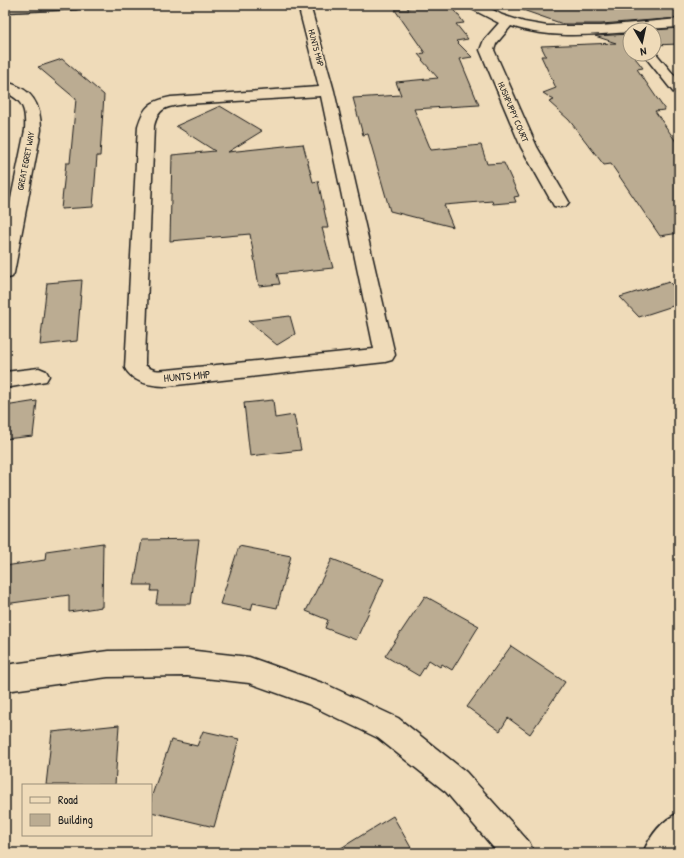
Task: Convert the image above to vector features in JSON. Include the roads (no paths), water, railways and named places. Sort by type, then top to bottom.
[{"type":"street","points":[[5,8],[76,5]]},
{"type":"street","name":"HUNTS MHP","points":[[304,5],[327,91],[384,355],[167,378],[152,379],[142,375],[135,368],[135,359],[146,126],[148,116],[153,108],[168,102],[186,100],[327,91]]},
{"type":"street","points":[[475,5],[508,22],[545,29],[622,29]]},
{"type":"street","name":"HUSHPUPPY COURT","points":[[508,22],[489,43],[487,50],[529,147],[560,202]]},
{"type":"street","points":[[662,25],[679,23]]},
{"type":"street","points":[[656,62],[679,90]]},
{"type":"street","name":"GREAT EGRET WAY","points":[[5,86],[26,98],[33,112],[33,130],[5,273]]},
{"type":"street","points":[[5,380],[39,376]]},
{"type":"street","points":[[5,678],[108,664],[187,663],[249,670],[315,693],[388,728],[456,782],[518,853]]},
{"type":"street","points":[[659,853],[679,828]]}]
